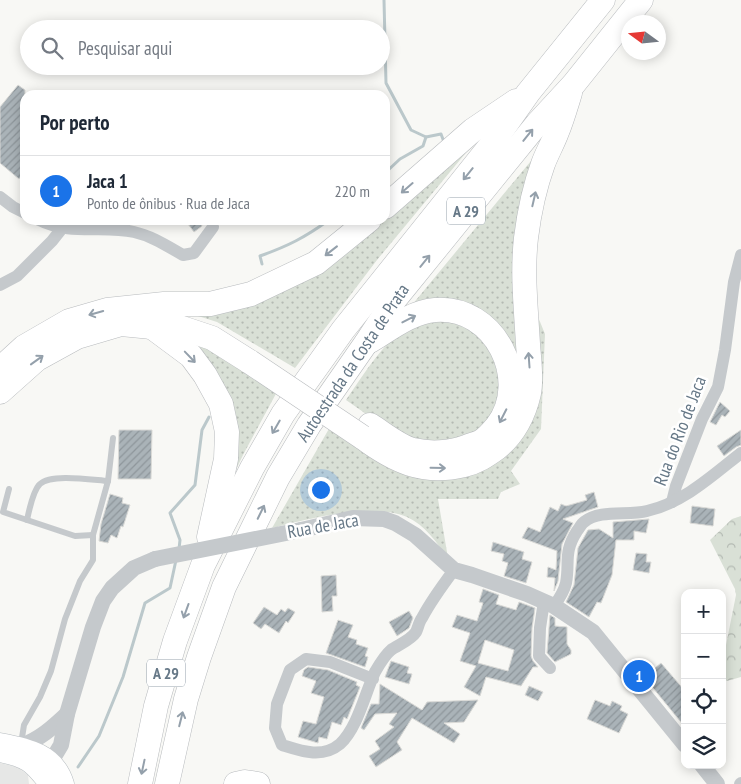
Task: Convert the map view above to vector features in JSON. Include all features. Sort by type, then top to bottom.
[{"type":"highway","name":"Autoestrada da Costa de Prata","points":[[140,784],[156,706],[175,641],[203,565],[252,468],[283,414],[343,330],[495,140],[528,93],[603,0]]},
{"type":"highway","name":"Autoestrada da Costa de Prata","points":[[168,784],[198,657],[224,587],[278,477],[309,425],[395,298],[537,124],[573,85],[641,0]]},
{"type":"highway","points":[[366,431],[382,452],[402,462],[424,468],[451,468],[473,463],[487,455],[515,429],[524,411],[530,392],[524,271],[526,237],[543,165],[558,131],[573,85]]},
{"type":"highway","points":[[390,203],[473,130],[528,93]]},
{"type":"highway","points":[[0,392],[37,359],[77,337],[148,317],[164,304],[210,304],[251,294],[316,262],[363,225]]},
{"type":"highway","points":[[0,369],[24,347],[69,321],[107,310],[148,317],[193,318],[220,329],[254,357],[366,431],[412,449],[425,452],[454,451],[481,442],[502,419],[510,401],[512,384],[509,366],[502,348],[489,331],[476,320],[464,314],[435,310],[414,315],[366,343]]},
{"type":"highway","points":[[148,317],[191,356],[206,376],[221,404],[227,432],[226,459],[203,565]]},
{"type":"highway","points":[[236,784],[245,782],[258,784]]},
{"type":"main road","points":[[0,742],[21,746],[43,754],[52,760],[62,775],[65,784]]},
{"type":"main road","points":[[0,753],[11,755],[34,766],[48,784]]},
{"type":"main road","points":[[34,766],[52,760]]},
{"type":"main road","name":"Rua de Jaca","points":[[48,784],[52,760]]},
{"type":"street","points":[[0,197],[20,210]]},
{"type":"street","points":[[49,225],[82,230],[134,232],[158,240],[183,255],[194,253],[213,227]]},
{"type":"street","points":[[0,285],[17,276],[52,241],[62,227]]},
{"type":"street","name":"Rua do Rio de Jaca","points":[[672,502],[676,486],[702,419],[718,387],[734,282],[741,255]]},
{"type":"street","points":[[550,668],[539,656],[540,628],[549,604],[563,593],[570,545],[583,522],[602,515],[647,511],[672,502],[708,479],[741,453]]},
{"type":"street","name":"Rua de Jaca","points":[[52,760],[61,745],[67,714],[103,600],[112,588],[134,568],[155,559],[353,518],[384,519],[395,523],[414,535],[454,570],[481,578],[549,604],[593,632],[681,739]]},
{"type":"street","points":[[373,679],[330,662],[306,659],[290,670],[277,704],[275,728],[282,745],[303,752],[322,753],[340,744],[352,726],[373,679],[375,672],[389,652],[415,634],[436,593],[454,570]]},
{"type":"street","name":"Rua de Jaca","points":[[21,746],[49,732],[67,714]]},
{"type":"street","points":[[705,769],[717,784]]},
{"type":"lane","points":[[21,746],[24,725],[40,697],[51,671],[65,619],[77,588],[94,560],[93,535],[108,481],[113,438]]},
{"type":"lane","points":[[27,520],[35,493],[40,484],[52,478],[108,481]]},
{"type":"lane","points":[[9,489],[3,512],[74,536],[93,535]]},
{"type":"shaded area","points":[[0,763],[17,767],[28,775],[29,784],[0,784]]},
{"type":"green space","points":[[479,137],[377,260],[295,368],[217,322],[179,310],[243,302],[369,225],[390,225],[390,209]]},
{"type":"green space","points":[[540,150],[521,375],[495,327],[407,311]]},
{"type":"green space","points":[[534,307],[545,334],[541,429],[511,471],[520,484],[501,492],[498,499],[438,499],[448,558],[430,534],[413,520],[393,513],[376,511],[340,514],[303,520],[272,528],[330,427],[491,466]]},
{"type":"green space","points":[[447,320],[484,336],[505,389],[491,422],[459,443],[425,444],[379,423],[346,400],[378,355],[397,335],[420,323]]},
{"type":"green space","points":[[174,335],[221,354],[278,390],[221,501],[232,449]]},
{"type":"green space","points":[[741,516],[741,677],[727,681],[726,645],[736,595],[735,589],[710,540],[732,519]]},
{"type":"building","points":[[18,85],[25,90],[20,90],[19,179],[0,163],[0,107]]},
{"type":"building","points":[[189,225],[202,225],[202,226],[194,232]]},
{"type":"building","points":[[720,402],[730,411],[725,417],[722,415],[716,425],[710,422]]},
{"type":"building","points":[[119,430],[152,430],[151,479],[118,479]]},
{"type":"building","points":[[741,430],[741,445],[724,456],[717,446]]},
{"type":"building","points":[[594,492],[598,507],[563,519],[573,523],[562,544],[558,581],[554,591],[555,578],[547,577],[548,567],[556,570],[557,551],[522,538],[528,527],[540,532],[550,507],[558,511],[561,504],[566,506],[587,500],[585,495]]},
{"type":"building","points":[[110,494],[123,498],[122,503],[130,505],[123,527],[121,526],[117,538],[111,535],[108,543],[99,541],[101,524]]},
{"type":"building","points":[[692,506],[715,509],[713,526],[690,523]]},
{"type":"building","points":[[649,519],[646,533],[634,531],[634,540],[616,540],[612,575],[601,603],[597,602],[589,617],[566,602],[574,585],[578,548],[588,530],[599,529],[613,538],[613,522]]},
{"type":"building","points":[[493,542],[524,552],[522,559],[532,562],[526,583],[504,576],[508,563],[502,561],[504,554],[491,551]]},
{"type":"building","points":[[636,553],[647,554],[646,562],[651,562],[649,573],[633,570]]},
{"type":"building","points":[[336,575],[337,596],[332,596],[333,611],[322,612],[321,576]]},
{"type":"building","points":[[483,589],[499,595],[496,604],[516,610],[519,602],[535,608],[531,656],[538,667],[533,667],[521,686],[486,677],[480,696],[464,687],[476,666],[460,661],[470,633],[452,627],[457,615],[477,621],[483,603],[479,602]],"holes":[[[485,640],[514,650],[508,671],[478,663]]]},
{"type":"building","points":[[264,607],[277,615],[281,609],[285,612],[288,608],[295,612],[288,623],[286,621],[279,633],[265,624],[261,629],[253,623]]},
{"type":"building","points":[[409,611],[413,618],[409,628],[397,636],[389,622]]},
{"type":"building","points":[[550,615],[555,618],[555,626],[567,627],[567,644],[571,650],[571,654],[555,662],[547,653]]},
{"type":"building","points":[[338,620],[353,625],[348,637],[357,640],[356,644],[368,648],[365,656],[368,657],[365,667],[326,653]]},
{"type":"building","points":[[391,661],[409,667],[407,673],[412,674],[409,684],[385,677]]},
{"type":"building","points":[[661,663],[681,686],[681,722],[644,677]]},
{"type":"building","points":[[308,667],[328,670],[357,682],[356,685],[360,687],[347,719],[344,717],[341,725],[332,722],[327,739],[319,737],[318,743],[298,737],[303,721],[316,724],[324,697],[311,693],[316,681],[302,676],[304,670]]},
{"type":"building","points":[[380,684],[422,710],[427,702],[478,700],[464,722],[444,723],[460,734],[454,743],[412,718],[397,742],[402,750],[376,767],[369,756],[380,749],[375,741],[394,727],[389,724],[397,713],[375,714],[364,730],[361,728],[371,704],[379,704]]},
{"type":"building","points":[[529,686],[543,692],[538,701],[525,695]]},
{"type":"building","points":[[595,700],[610,706],[612,701],[622,706],[620,710],[628,714],[619,733],[587,719]]},
{"type":"waterway","points":[[384,0],[384,20]]},
{"type":"waterway","points":[[386,75],[386,83],[390,90]]},
{"type":"waterway","points":[[390,91],[411,130],[426,137],[441,134],[444,142]]},
{"type":"waterway","points":[[390,168],[400,159],[423,146],[426,137]]},
{"type":"waterway","points":[[262,264],[260,256],[296,241],[322,225]]},
{"type":"waterway","points":[[179,549],[180,540],[170,513],[195,485],[202,430],[209,417]]},
{"type":"waterway","points":[[78,767],[99,736],[123,677],[145,603],[170,588],[176,560]]},
{"type":"place","name":"Jaca 1","points":[[639,676]]}]
